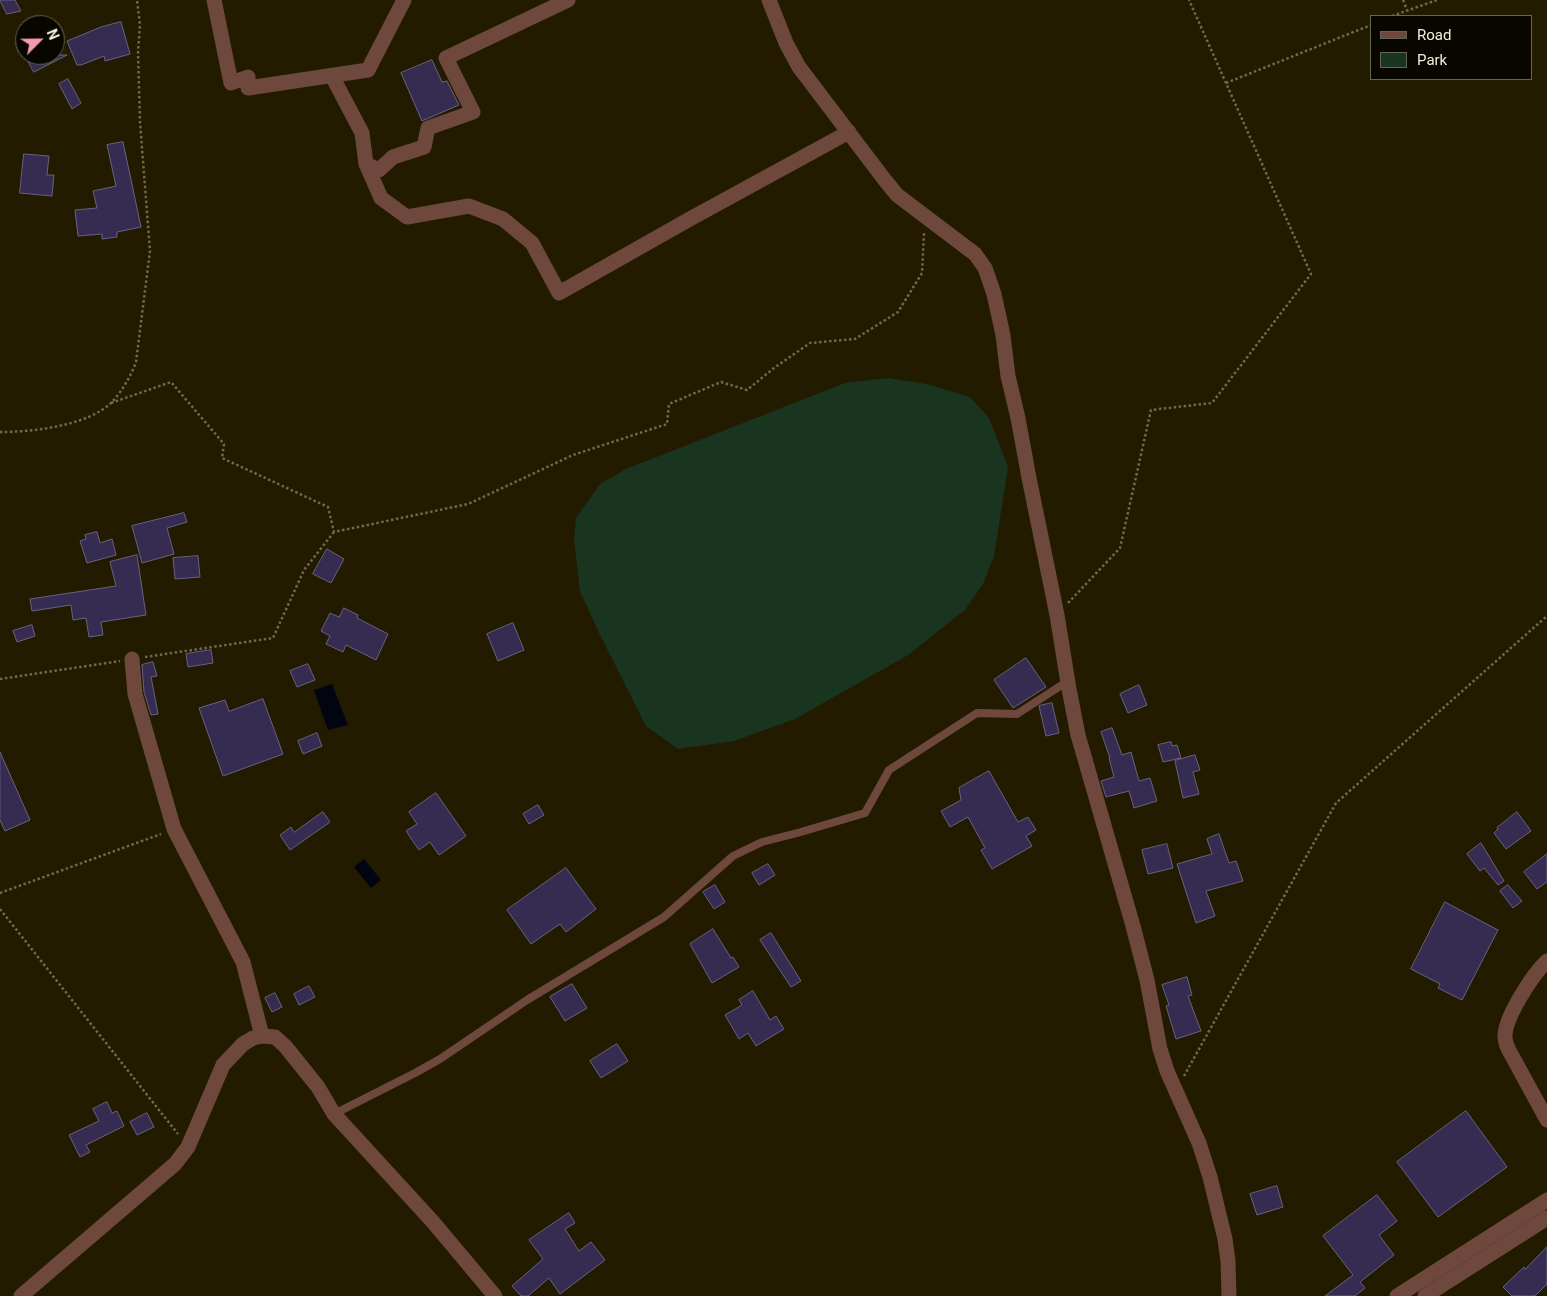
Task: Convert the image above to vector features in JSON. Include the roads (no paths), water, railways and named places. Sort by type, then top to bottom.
[{"type":"street","points":[[214,0],[231,83],[248,77],[248,88],[368,70],[404,0]]},
{"type":"street","points":[[366,164],[379,170],[393,157],[424,146],[428,128],[473,112],[446,58],[568,0]]},
{"type":"street","points":[[769,0],[786,43],[799,67],[897,196],[976,254],[985,268],[994,294],[1003,334],[1008,376],[1057,615],[1078,735],[1133,926],[1147,980],[1160,1049],[1167,1071],[1196,1136],[1210,1177],[1225,1239],[1228,1261],[1228,1296]]},
{"type":"street","points":[[332,76],[362,133],[366,164],[381,198],[407,217],[469,206],[503,219],[532,243],[559,293],[849,132]]},
{"type":"street","points":[[132,659],[135,694],[174,829],[243,962],[262,1036]]},
{"type":"street","points":[[1547,961],[1520,996],[1504,1036],[1506,1045],[1547,1120]]},
{"type":"street","points":[[22,1296],[174,1164],[188,1147],[223,1065],[243,1044],[262,1036],[275,1037],[285,1046],[318,1087],[334,1114],[433,1222],[495,1296]]},
{"type":"street","points":[[1397,1296],[1547,1200]]},
{"type":"street","points":[[1425,1296],[1547,1218]]},
{"type":"lane","points":[[334,1114],[440,1059],[527,1000],[664,917],[733,856],[762,842],[864,813],[889,770],[976,713],[1017,714],[1068,681]]}]
